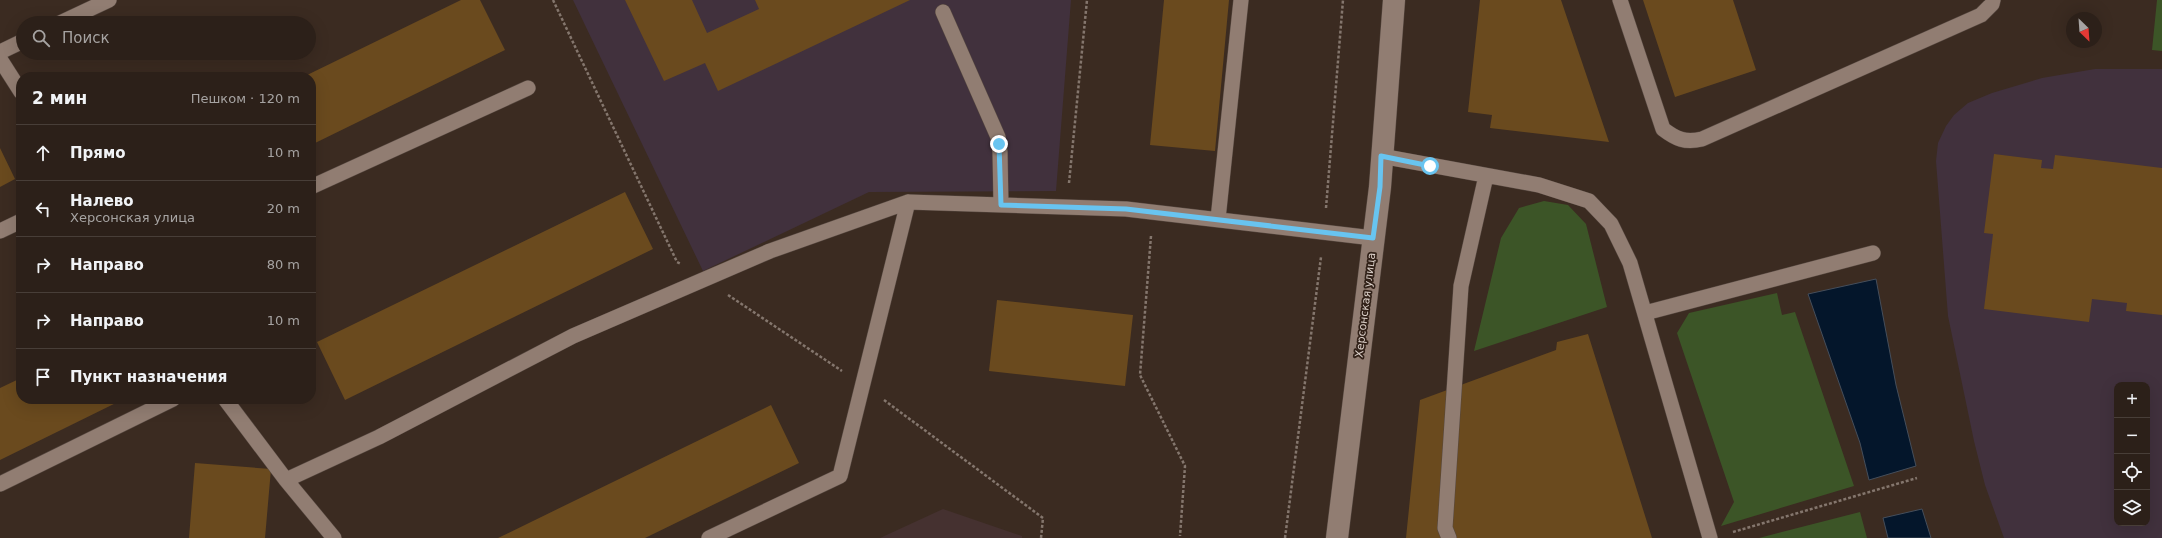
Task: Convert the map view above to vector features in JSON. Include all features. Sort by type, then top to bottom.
[{"type":"street","name":"Херсонская улица","points":[[1337,538],[1380,187],[1381,156],[1394,0]]},
{"type":"lane","points":[[75,16],[109,0]]},
{"type":"lane","points":[[1218,219],[1241,0]]},
{"type":"lane","points":[[1620,0],[1663,129],[1674,138],[1688,141],[1702,139],[1981,15],[1992,4],[1993,0]]},
{"type":"lane","points":[[943,12],[998,137],[1000,152],[1001,205]]},
{"type":"lane","points":[[0,52],[16,44]]},
{"type":"lane","points":[[0,59],[16,84]]},
{"type":"lane","points":[[316,186],[528,88]]},
{"type":"lane","points":[[1381,156],[1539,185],[1589,201],[1611,224],[1630,263],[1710,538]]},
{"type":"lane","points":[[1449,538],[1445,528],[1461,286],[1486,176]]},
{"type":"lane","points":[[709,538],[840,476],[908,202]]},
{"type":"lane","points":[[286,480],[379,437],[573,336],[770,251],[908,202],[1067,207],[1153,212],[1373,238]]},
{"type":"lane","points":[[0,231],[16,223]]},
{"type":"lane","points":[[1645,313],[1873,253]]},
{"type":"lane","points":[[0,484],[163,404]]},
{"type":"lane","points":[[230,404],[286,480],[334,538]]},
{"type":"path","points":[[553,0],[677,262],[862,385],[1043,518],[1041,538]]},
{"type":"path","points":[[1067,207],[1087,0]]},
{"type":"path","points":[[1285,538],[1324,233],[1343,0]]},
{"type":"path","points":[[1153,212],[1140,375],[1185,466],[1180,536]]},
{"type":"path","points":[[1729,534],[1917,478]]},
{"type":"shaded area","points":[[573,0],[1071,0],[1056,191],[869,192],[703,271]]},
{"type":"shaded area","points":[[2095,69],[2162,69],[2162,538],[2004,538],[1985,485],[1974,441],[1948,316],[1936,161],[1938,143],[1946,126],[1954,115],[1968,103],[1992,93],[2042,78]]},
{"type":"shaded area","points":[[943,509],[1022,536],[1022,538],[880,538]]},
{"type":"green space","points":[[2157,0],[2162,0],[2162,51],[2152,50]]},
{"type":"green space","points":[[1544,201],[1568,205],[1586,224],[1607,307],[1474,351],[1501,238],[1519,208]]},
{"type":"green space","points":[[1777,293],[1782,315],[1795,312],[1854,486],[1721,526],[1734,502],[1677,333],[1689,313]]},
{"type":"green space","points":[[1860,512],[1867,538],[1759,538]]},
{"type":"water","points":[[1876,279],[1896,385],[1916,466],[1869,480],[1860,443],[1808,294]]},
{"type":"water","points":[[1922,509],[1931,538],[1888,538],[1883,518]]},
{"type":"building","points":[[461,0],[480,0],[505,50],[316,143],[316,72],[313,72]]},
{"type":"building","points":[[625,0],[692,0],[707,33],[759,9],[755,0],[910,0],[718,91],[705,63],[664,81]]},
{"type":"building","points":[[1164,0],[1229,0],[1215,151],[1150,145]]},
{"type":"building","points":[[1480,0],[1561,0],[1609,142],[1490,128],[1492,115],[1468,112]]},
{"type":"building","points":[[1643,0],[1733,0],[1756,70],[1675,97]]},
{"type":"building","points":[[0,148],[15,179],[0,187]]},
{"type":"building","points":[[1994,154],[2042,160],[2041,168],[2053,169],[2055,155],[2162,168],[2162,315],[2126,311],[2127,303],[2092,299],[2089,322],[1984,309],[1993,234],[1984,233]]},
{"type":"building","points":[[625,192],[653,249],[345,400],[317,342]]},
{"type":"building","points":[[997,300],[1133,315],[1125,386],[989,371]]},
{"type":"building","points":[[1588,334],[1652,538],[1406,538],[1420,400],[1556,350],[1557,342]]},
{"type":"building","points":[[16,380],[16,404],[114,404],[0,460],[0,388]]},
{"type":"building","points":[[771,405],[799,463],[645,538],[498,538]]},
{"type":"building","points":[[195,463],[271,469],[265,538],[189,538]]},
{"type":"route","points":[[999,144],[1001,205],[1126,209],[1373,238],[1380,187],[1381,156],[1430,166]]}]
